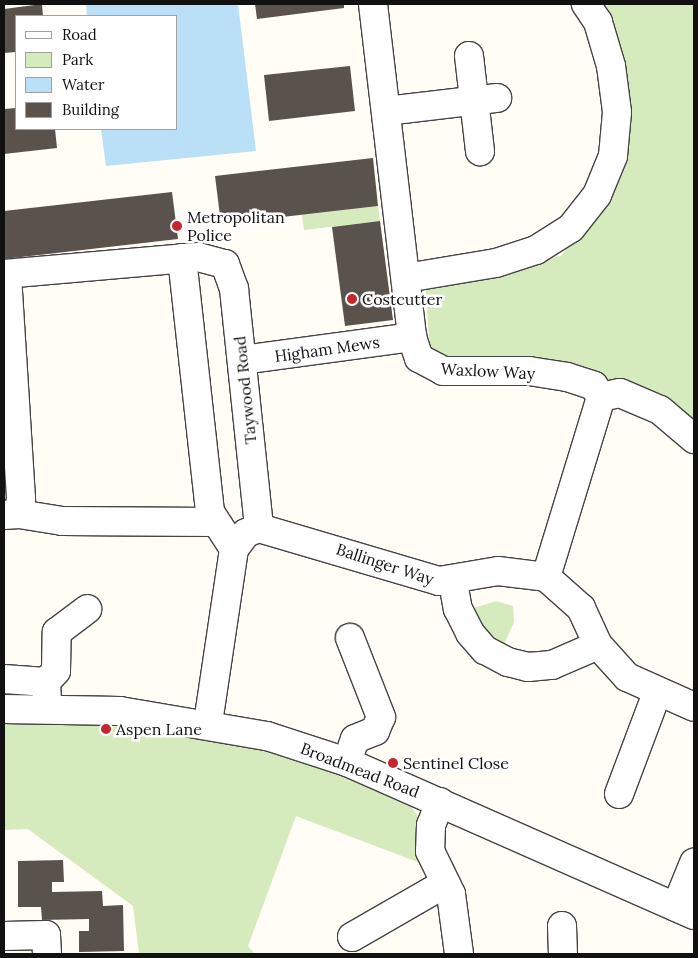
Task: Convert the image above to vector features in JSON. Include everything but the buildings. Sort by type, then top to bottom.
[{"type":"street","name":"Waxlow Way","points":[[373,4],[412,337],[419,358],[436,370],[558,376],[594,386],[601,397]]},
{"type":"street","points":[[406,278],[496,263],[536,250],[571,228],[597,196],[613,156],[617,112],[611,66],[598,22],[586,4]]},
{"type":"street","points":[[469,56],[485,100],[480,152]]},
{"type":"street","points":[[386,111],[485,100]]},
{"type":"street","points":[[182,258],[214,522],[234,549]]},
{"type":"street","name":"Taywood Road","points":[[5,274],[182,258],[210,258],[229,270],[242,360],[260,528]]},
{"type":"street","points":[[5,274],[11,515],[62,520],[214,522]]},
{"type":"street","name":"Higham Mews","points":[[242,360],[412,337]]},
{"type":"street","points":[[694,439],[660,410],[620,393],[601,397],[546,577],[581,608],[598,645],[627,677],[657,693],[694,707]]},
{"type":"street","points":[[208,723],[234,549],[246,533],[260,528]]},
{"type":"street","name":"Ballinger Way","points":[[260,528],[453,582],[498,571],[546,577]]},
{"type":"street","points":[[453,582],[458,609],[470,633],[485,650],[508,662],[528,667],[552,665],[598,645]]},
{"type":"street","points":[[47,709],[46,682],[56,671],[57,632],[87,609]]},
{"type":"street","points":[[346,762],[355,739],[375,731],[381,717],[350,638]]},
{"type":"street","points":[[4,679],[46,682]]},
{"type":"street","points":[[619,794],[657,693]]},
{"type":"street","name":"Broadmead Road","points":[[4,709],[120,711],[208,723],[346,762],[685,911]]},
{"type":"street","points":[[440,802],[431,825],[430,851],[446,883],[459,954]]},
{"type":"street","points":[[685,911],[694,863]]},
{"type":"street","points":[[352,937],[446,883]]},
{"type":"street","points":[[562,926],[563,954]]},
{"type":"street","points":[[4,936],[46,935],[48,954]]},
{"type":"green space","points":[[590,4],[694,4],[694,440],[632,388],[596,376],[442,361],[430,351],[425,281],[561,256],[615,181]]},
{"type":"green space","points":[[378,206],[380,221],[304,230],[302,215]]},
{"type":"green space","points":[[496,601],[513,606],[514,622],[503,647],[488,637],[471,609]]},
{"type":"green space","points":[[4,722],[138,727],[208,737],[317,765],[408,800],[420,821],[423,864],[296,816],[248,946],[255,954],[139,954],[133,906],[28,829],[4,830]]},
{"type":"water","points":[[86,4],[238,4],[256,151],[106,166],[101,130],[178,130],[178,15],[87,15]]},
{"type":"place","name":"Metropolitan Police","points":[[177,226]]},
{"type":"place","name":"Costcutter","points":[[352,299]]},
{"type":"place","name":"Aspen Lane","points":[[106,729]]},
{"type":"place","name":"Sentinel Close","points":[[393,763]]}]
